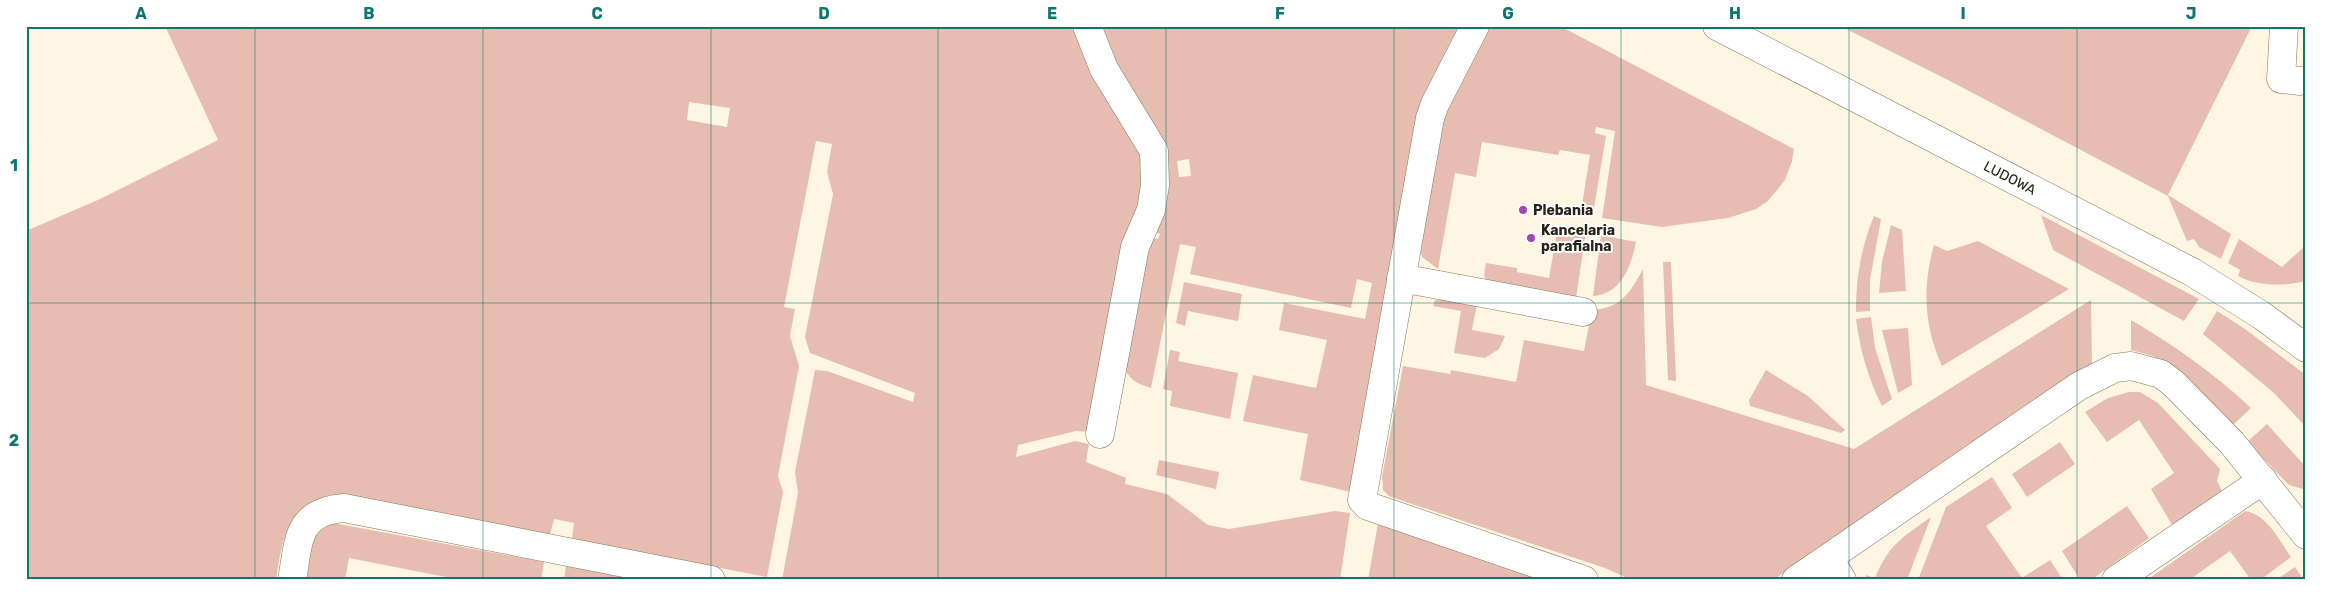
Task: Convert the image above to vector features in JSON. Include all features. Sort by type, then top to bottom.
[{"type":"street","points":[[1087,26],[1104,68],[1154,151],[1155,185],[1151,210],[1135,247],[1100,434]]},
{"type":"street","points":[[1475,26],[1435,104],[1430,118],[1362,500],[1368,506],[1584,580]]},
{"type":"street","name":"LUDOWA","points":[[1717,26],[2192,272],[2302,340]]},
{"type":"street","points":[[2284,26],[2281,80],[2300,81]]},
{"type":"street","points":[[1402,278],[1583,312]]},
{"type":"street","points":[[1796,580],[1835,569],[2072,390],[2115,368],[2131,366],[2147,369],[2174,384],[2232,443],[2304,529]]},
{"type":"street","points":[[2116,580],[2263,480]]},
{"type":"street","points":[[292,580],[299,540],[304,527],[314,515],[327,510],[344,508],[711,580]]},
{"type":"shaded area","points":[[165,26],[1076,26],[1149,158],[1091,432],[1076,431],[1018,445],[1016,457],[1075,441],[1089,444],[1086,462],[1126,478],[1125,484],[1167,494],[1208,525],[1229,529],[1335,511],[1350,513],[1340,580],[782,580],[798,493],[795,472],[815,370],[827,371],[913,402],[915,393],[810,353],[805,337],[833,194],[827,172],[832,144],[816,141],[784,307],[795,309],[790,336],[799,366],[778,476],[783,492],[767,577],[572,539],[574,523],[554,519],[550,535],[323,499],[310,505],[300,513],[287,531],[280,554],[276,580],[26,580],[26,231],[100,199],[218,140]],"holes":[[[689,102],[730,108],[727,127],[687,120]]]},
{"type":"shaded area","points":[[1098,26],[1463,26],[1351,492],[1300,480],[1308,434],[1243,421],[1253,375],[1316,388],[1327,340],[1279,330],[1284,303],[1365,319],[1372,283],[1357,279],[1351,308],[1190,274],[1196,247],[1180,244],[1151,388],[1136,382],[1125,370],[1149,238],[1158,239],[1160,234],[1152,231],[1163,208],[1169,186],[1165,149],[1115,68]],"holes":[[[1189,159],[1191,176],[1179,177],[1177,161]]]},
{"type":"shaded area","points":[[1486,26],[1560,26],[1794,149],[1785,180],[1768,201],[1756,209],[1728,218],[1662,227],[1602,218],[1615,131],[1596,127],[1595,133],[1606,136],[1594,208],[1582,205],[1590,155],[1560,150],[1558,155],[1482,142],[1476,177],[1455,173],[1438,269],[1422,257],[1420,249],[1441,115]]},
{"type":"shaded area","points":[[1840,26],[2252,26],[2168,195],[2231,234],[2221,259],[2199,247],[2194,239],[2187,241],[2168,196],[1948,80]]},
{"type":"shaded area","points":[[2041,215],[2199,299],[2184,321],[2053,250]]},
{"type":"shaded area","points":[[1874,216],[1881,219],[1870,280],[1870,311],[1856,312],[1860,263]]},
{"type":"shaded area","points":[[1891,225],[1902,230],[1906,291],[1879,293],[1882,262]]},
{"type":"shaded area","points":[[1558,226],[1586,231],[1575,305],[1489,289],[1484,275],[1486,263],[1517,268],[1517,272],[1549,278]]},
{"type":"shaded area","points":[[1601,235],[1636,242],[1628,270],[1618,285],[1603,294],[1593,296]]},
{"type":"shaded area","points":[[2239,239],[2282,267],[2306,245],[2306,281],[2289,284],[2263,284],[2238,276],[2240,270],[2228,263]]},
{"type":"shaded area","points":[[1978,241],[2069,289],[1942,366],[1931,336],[1927,306],[1928,276],[1934,245],[1947,251]]},
{"type":"shaded area","points":[[1663,262],[1671,262],[1676,381],[1668,380]]},
{"type":"shaded area","points":[[1643,269],[1646,385],[1854,449],[2091,300],[2092,365],[1773,580],[1632,580],[1605,568],[1400,500],[1389,496],[1383,490],[1382,477],[1403,366],[1450,374],[1451,370],[1516,382],[1524,340],[1584,351],[1592,310],[1610,306],[1624,298]]},
{"type":"shaded area","points":[[1184,282],[1242,294],[1238,321],[1188,311],[1185,326],[1176,323]]},
{"type":"shaded area","points":[[1435,300],[1459,300],[1477,304],[1472,330],[1505,336],[1499,349],[1485,358],[1454,353],[1461,311],[1433,306]]},
{"type":"shaded area","points":[[2217,311],[2245,329],[2306,375],[2306,427],[2274,393],[2203,334]]},
{"type":"shaded area","points":[[1871,317],[1875,348],[1892,399],[1882,406],[1865,364],[1856,319]]},
{"type":"shaded area","points":[[2131,320],[2194,361],[2251,408],[2232,426],[2168,364],[2153,356],[2131,350]]},
{"type":"shaded area","points":[[1908,328],[1912,385],[1898,393],[1882,330]]},
{"type":"shaded area","points":[[1170,350],[1180,352],[1178,361],[1238,373],[1230,419],[1170,406],[1172,391],[1163,389]]},
{"type":"shaded area","points":[[1766,370],[1808,396],[1845,430],[1841,433],[1750,406],[1749,400]]},
{"type":"shaded area","points":[[2129,392],[2140,392],[2158,403],[2220,469],[2217,481],[2222,491],[2172,525],[2151,489],[2174,473],[2139,420],[2107,442],[2085,412],[2108,398]]},
{"type":"shaded area","points":[[2267,424],[2306,467],[2306,490],[2289,485],[2247,442]]},
{"type":"shaded area","points":[[2060,442],[2075,464],[2027,497],[2012,474]]},
{"type":"shaded area","points":[[1159,460],[1219,472],[1216,489],[1156,475]]},
{"type":"shaded area","points":[[1992,477],[2012,508],[1986,526],[2022,578],[2050,560],[2063,580],[1918,580],[1946,507]]},
{"type":"shaded area","points":[[2127,506],[2149,538],[2091,580],[2080,580],[2062,551]]},
{"type":"shaded area","points":[[2245,511],[2253,513],[2266,522],[2291,557],[2260,580],[2251,580],[2230,551],[2189,580],[2147,580]]},
{"type":"shaded area","points":[[1931,517],[1907,580],[1865,580],[1866,575],[1875,578],[1891,549]]},
{"type":"shaded area","points":[[333,523],[544,562],[541,580],[461,580],[349,558],[345,580],[303,580],[308,553],[313,540],[324,528]]},
{"type":"shaded area","points":[[1378,523],[1550,580],[1368,580]]},
{"type":"shaded area","points":[[566,566],[639,580],[564,580]]},
{"type":"shaded area","points":[[2295,567],[2301,576],[2295,580],[2276,580]]},
{"type":"place","name":"Plebania","points":[[1523,210]]},
{"type":"place","name":"Kancelaria parafialna","points":[[1531,238]]}]
